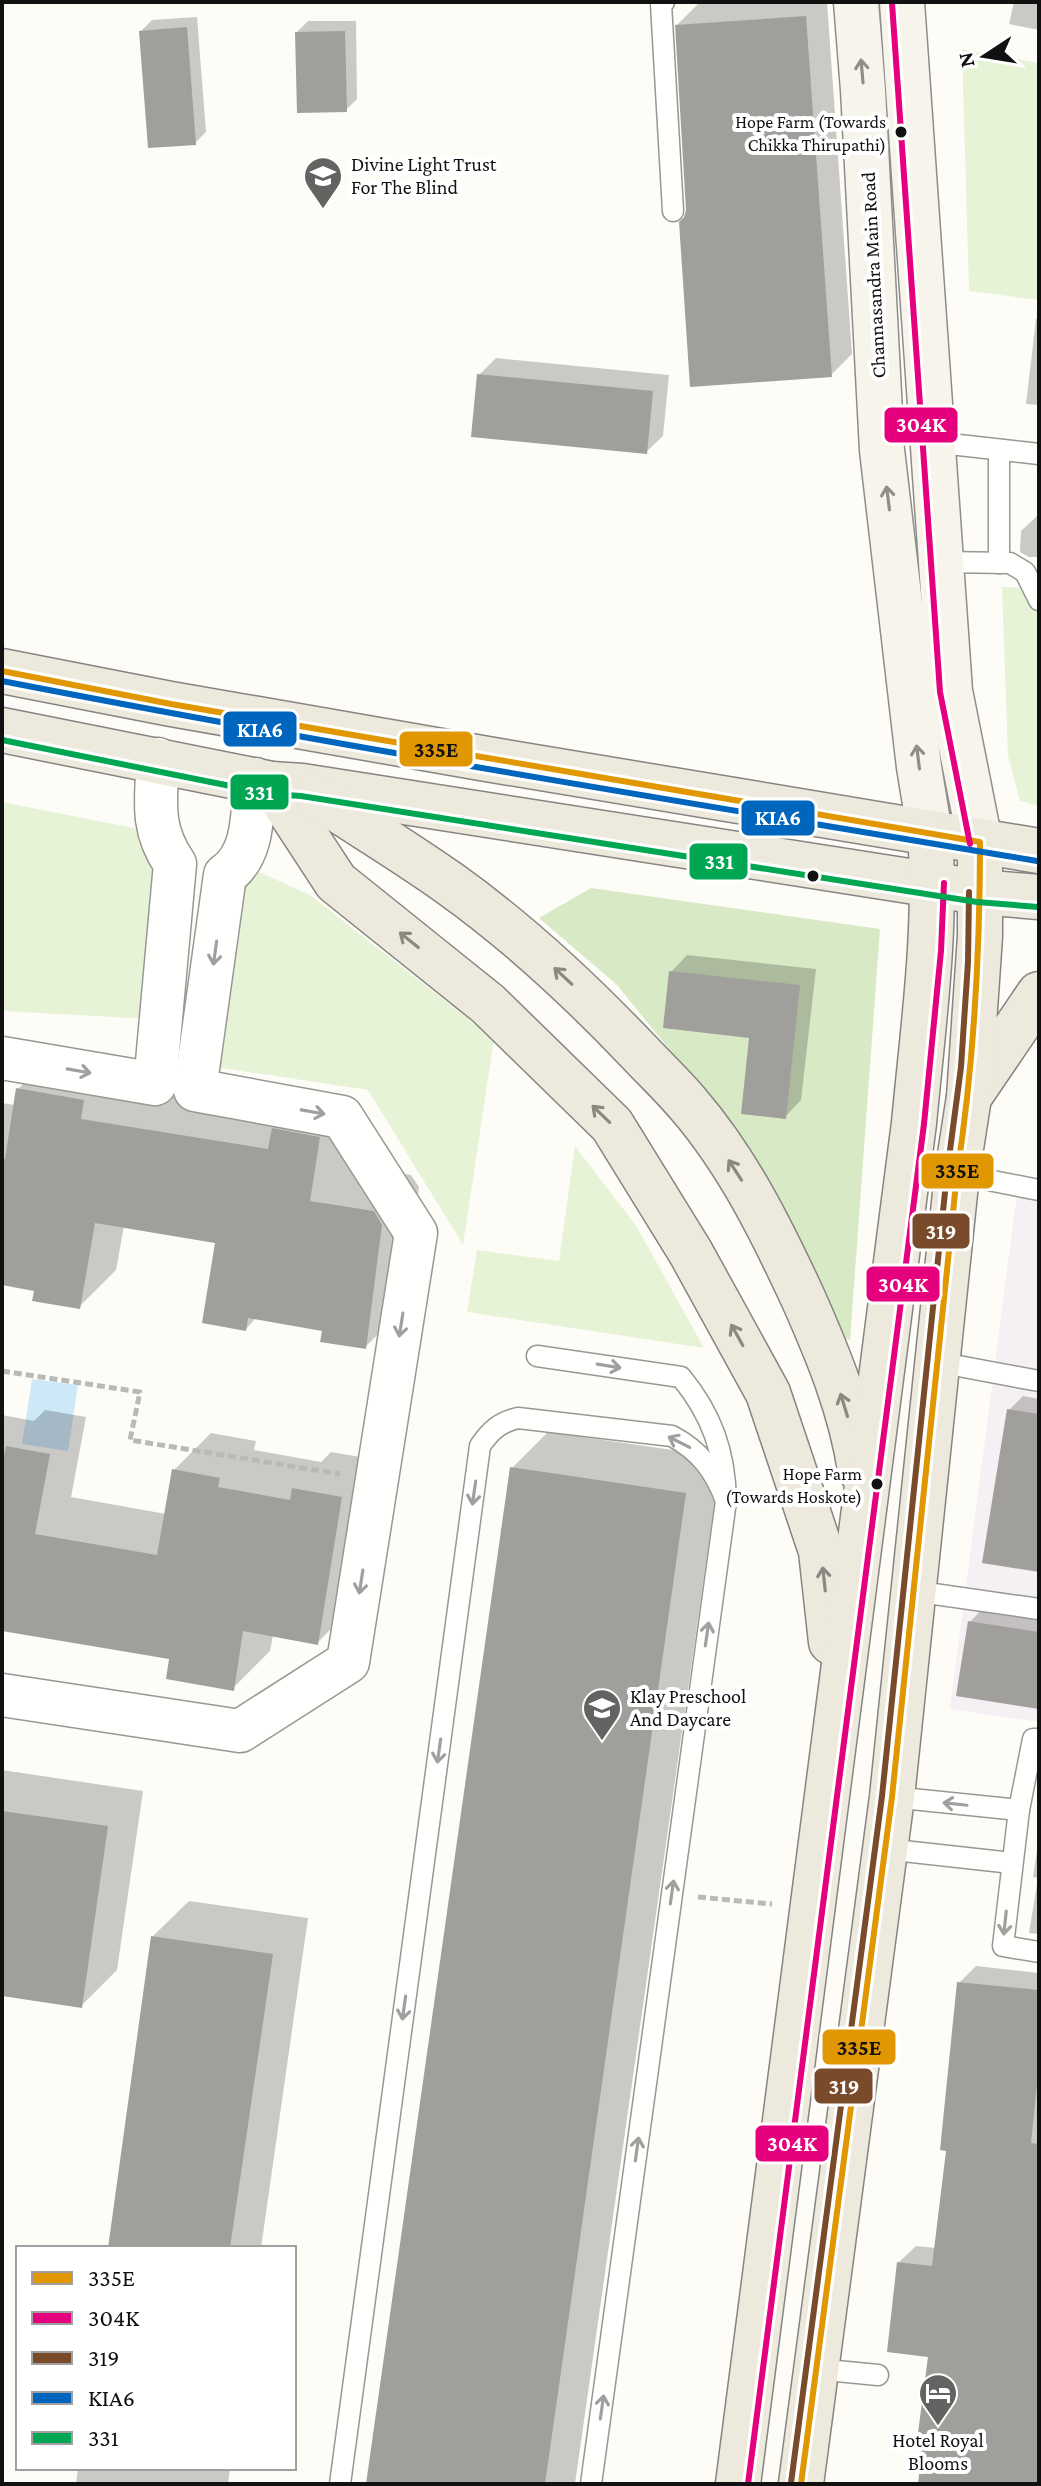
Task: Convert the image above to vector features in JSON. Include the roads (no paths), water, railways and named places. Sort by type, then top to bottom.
[{"type":"main road","name":"Channasandra Main Road","points":[[856,2],[882,450],[919,767],[930,834]]},
{"type":"main road","points":[[801,2484],[892,1797],[957,1174],[969,1097],[980,936],[980,842],[950,691],[902,2]]},
{"type":"main road","points":[[2,671],[171,704],[1039,851]]},
{"type":"main road","points":[[2,730],[276,783],[979,892],[1039,897]]},
{"type":"main road","points":[[276,783],[449,883],[600,1011],[690,1106],[737,1171],[780,1249],[831,1362],[854,1431],[865,1508]]},
{"type":"main road","points":[[276,783],[336,882],[488,1004],[612,1125],[683,1240],[768,1393],[821,1551],[839,1712]]},
{"type":"main road","points":[[738,2484],[914,1123],[931,950],[934,883],[930,834]]},
{"type":"main road","points":[[969,1097],[1039,994]]},
{"type":"main road","points":[[785,2118],[848,2125]]},
{"type":"main road","points":[[774,2202],[837,2211]]},
{"type":"street","points":[[158,759],[154,821],[165,850],[175,864],[175,1087]]},
{"type":"street","points":[[175,1087],[225,875],[234,869],[248,846],[276,783]]},
{"type":"street","points":[[175,864],[225,875]]},
{"type":"street","points":[[2,1058],[342,1117],[416,1233],[348,1662],[240,1731],[2,1695]]},
{"type":"lane","points":[[664,2],[661,4],[673,211]]},
{"type":"lane","points":[[932,442],[1039,454]]},
{"type":"lane","points":[[999,450],[999,563]]},
{"type":"lane","points":[[941,562],[1010,563],[1025,572],[1039,600]]},
{"type":"lane","points":[[957,1174],[1039,1190]]},
{"type":"lane","points":[[537,1356],[681,1377],[707,1414],[716,1434],[722,1456],[726,1501],[591,2484]]},
{"type":"lane","points":[[937,1362],[1039,1381]]},
{"type":"lane","points":[[340,2484],[480,1446],[498,1426],[518,1418],[672,1436],[707,1463],[726,1501]]},
{"type":"lane","points":[[913,1591],[1039,1609]]},
{"type":"lane","points":[[1039,1739],[1033,1739],[1019,1810],[1003,1946],[1039,1952]]},
{"type":"lane","points":[[892,1797],[1019,1810]]},
{"type":"lane","points":[[885,1849],[1012,1863]]},
{"type":"lane","points":[[816,2369],[878,2375]]},
{"type":"water","points":[[32,1379],[78,1385],[68,1451],[22,1444]]},
{"type":"place","name":"Hope Farm (Towards Chikka Thirupathi)","points":[[901,132]]},
{"type":"place","name":"Divine Light Trust For The Blind","points":[[323,210]]},
{"type":"place","name":"Hope Farm (Towards Hoskote)","points":[[877,1484]]},
{"type":"place","name":"Klay Preschool And Daycare","points":[[602,1742]]},
{"type":"place","name":"Hotel Royal Blooms","points":[[938,2427]]}]
